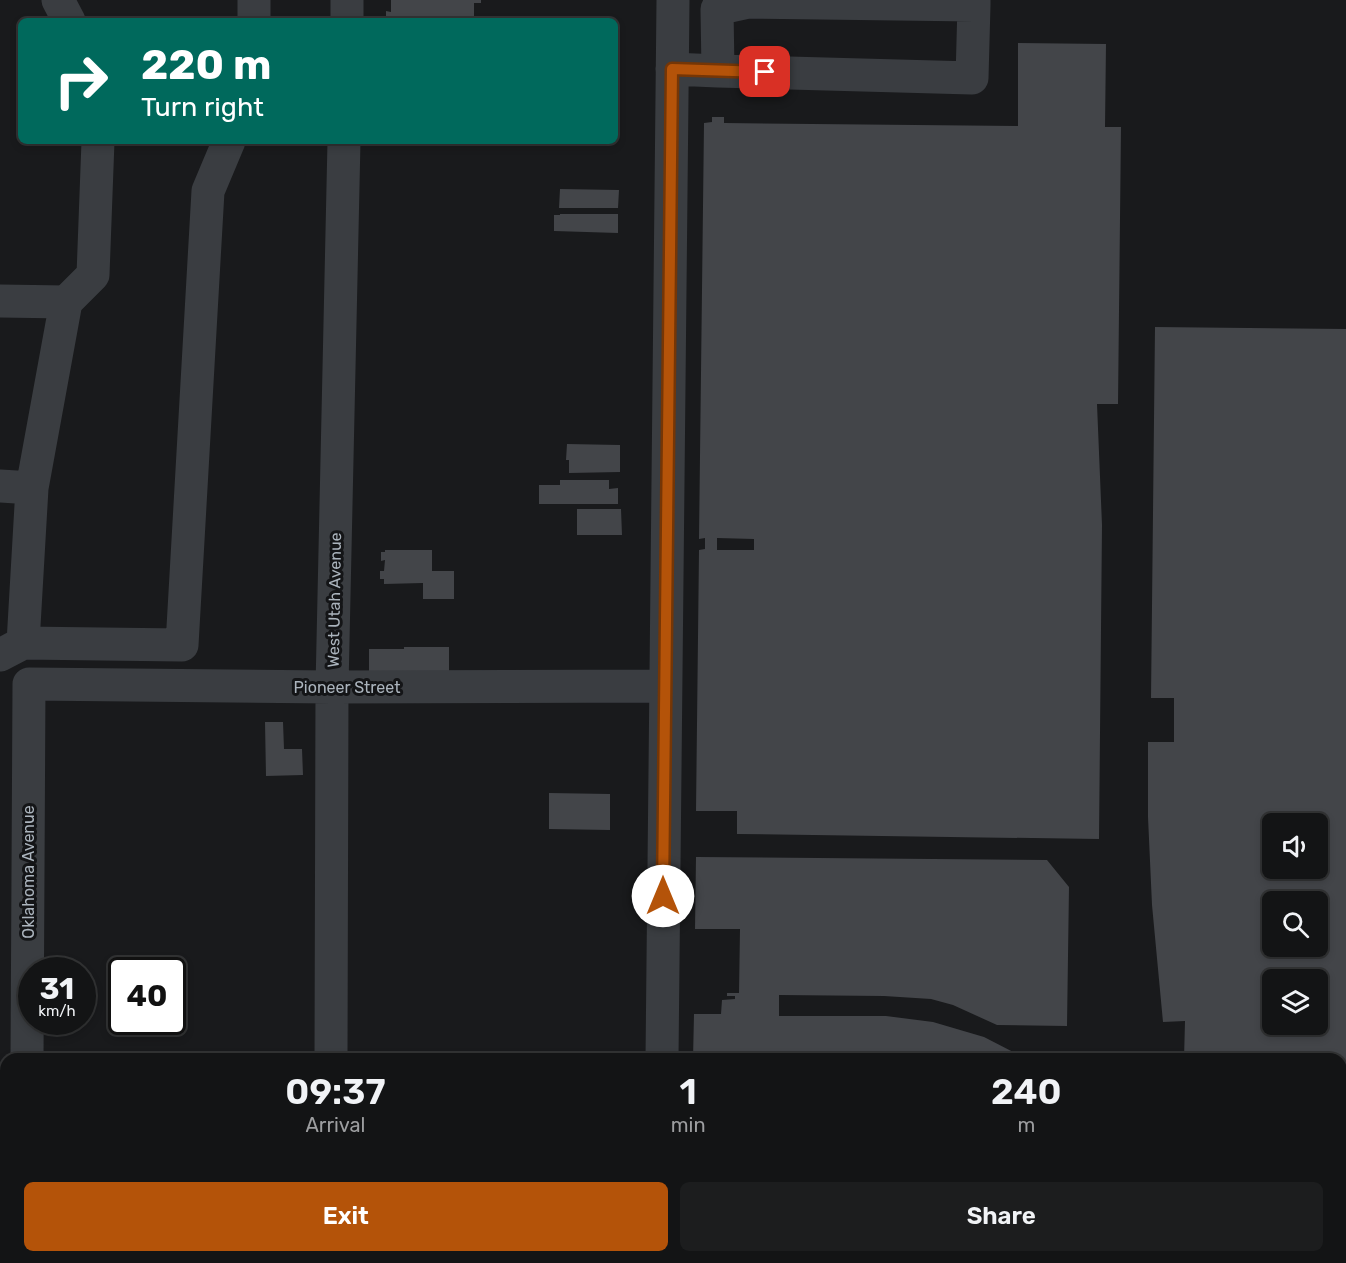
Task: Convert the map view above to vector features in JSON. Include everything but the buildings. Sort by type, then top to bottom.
[{"type":"street","points":[[58,0],[67,18]]},
{"type":"street","points":[[254,0],[254,18]]},
{"type":"street","points":[[347,0],[347,18]]},
{"type":"street","points":[[662,1053],[673,0]]},
{"type":"street","points":[[672,69],[718,71],[972,78],[974,3],[749,2],[717,9],[718,71]]},
{"type":"street","points":[[98,144],[93,275],[66,302],[16,487],[11,649],[182,645],[208,191],[228,144]]},
{"type":"street","name":"West Utah Avenue","points":[[331,1053],[332,687],[344,144]]},
{"type":"street","points":[[0,301],[66,302]]},
{"type":"street","name":"Pioneer Street","points":[[29,684],[332,687],[665,686]]},
{"type":"street","name":"Oklahoma Avenue","points":[[27,1053],[29,684]]},
{"type":"route","points":[[663,896],[672,69],[765,72]]}]
